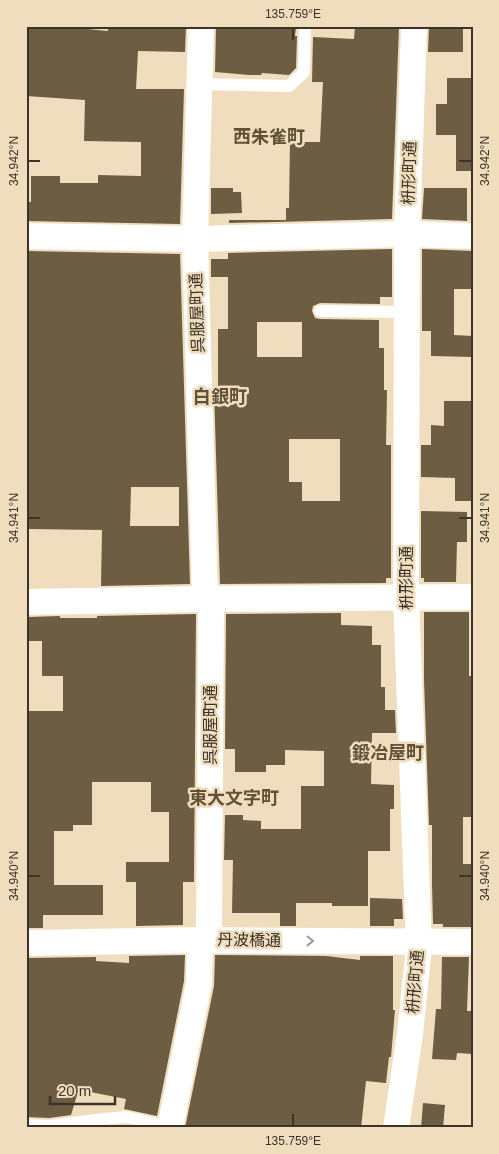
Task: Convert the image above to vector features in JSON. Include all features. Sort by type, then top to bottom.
[{"type":"street","name":"呉服屋町通","points":[[170,1127],[199,983],[204,940],[208,599],[195,239],[200,26]]},
{"type":"street","name":"枡形町通","points":[[396,1128],[410,1034],[418,942],[406,597],[407,234],[414,26]]},
{"type":"street","points":[[26,236],[195,239],[407,234],[473,236]]},
{"type":"street","points":[[26,602],[473,597]]},
{"type":"street","name":"丹波橋通","points":[[26,943],[204,940],[473,942]]},
{"type":"lane","points":[[199,84],[290,86],[304,72],[305,26]]},
{"type":"lane","points":[[320,311],[407,312]]},
{"type":"lane","points":[[26,1125],[49,1126],[127,1117],[170,1127]]},
{"type":"building","points":[[26,26],[57,26],[108,31],[108,26],[186,26],[185,52],[138,51],[136,89],[184,89],[180,224],[26,221],[26,202],[31,202],[31,176],[60,176],[60,183],[98,183],[98,175],[141,176],[141,142],[84,141],[85,100],[26,96]]},
{"type":"building","points":[[216,26],[296,28],[296,68],[289,75],[262,73],[261,75],[249,75],[215,72]]},
{"type":"building","points":[[355,26],[399,26],[392,219],[229,223],[229,220],[286,220],[286,208],[289,208],[290,142],[320,142],[323,82],[312,82],[313,37],[354,39]]},
{"type":"building","points":[[429,26],[463,26],[463,52],[428,52]]},
{"type":"building","points":[[447,78],[473,78],[473,171],[456,171],[456,135],[436,135],[436,104],[447,104]]},
{"type":"building","points":[[211,188],[233,188],[233,192],[241,192],[242,213],[211,214]]},
{"type":"building","points":[[424,188],[467,188],[467,221],[422,219]]},
{"type":"building","points":[[392,249],[392,297],[380,297],[380,304],[320,303],[313,306],[312,311],[315,318],[320,319],[379,320],[379,348],[384,348],[384,390],[387,390],[386,445],[391,445],[391,578],[386,578],[386,583],[220,584],[214,390],[218,390],[218,329],[228,329],[228,277],[211,277],[211,259],[228,259],[228,253]],"holes":[[[257,322],[302,322],[302,357],[257,357]],[[289,439],[340,439],[340,501],[302,501],[302,482],[289,482]]]},
{"type":"building","points":[[422,249],[473,251],[473,289],[454,289],[454,335],[473,336],[473,357],[431,356],[431,331],[422,331]]},
{"type":"building","points":[[26,251],[180,254],[190,584],[101,586],[102,530],[26,529]],"holes":[[[131,487],[179,487],[179,526],[130,526]]]},
{"type":"building","points":[[444,401],[473,401],[473,501],[455,501],[455,478],[421,477],[421,445],[431,445],[431,425],[444,426]]},
{"type":"building","points":[[421,511],[467,512],[467,542],[457,542],[456,582],[424,582],[424,578],[421,578]]},
{"type":"building","points":[[424,612],[469,612],[469,676],[473,676],[473,817],[463,817],[463,864],[473,864],[473,927],[443,927],[443,924],[433,924],[432,825],[429,825],[424,680]]},
{"type":"building","points":[[341,613],[341,625],[372,626],[372,645],[381,645],[381,687],[385,687],[385,710],[395,710],[396,733],[372,733],[371,784],[394,785],[394,809],[390,809],[390,851],[368,851],[368,906],[296,903],[296,926],[280,926],[280,913],[232,913],[233,860],[224,860],[225,815],[243,815],[243,820],[261,821],[261,829],[301,829],[301,786],[324,786],[324,751],[285,750],[285,765],[266,765],[266,772],[235,772],[235,749],[225,749],[226,614]]},
{"type":"building","points":[[196,614],[194,882],[183,882],[183,925],[136,926],[136,882],[126,882],[126,862],[169,862],[169,812],[151,812],[151,782],[92,782],[92,825],[73,825],[73,831],[54,831],[54,885],[103,885],[103,915],[43,915],[43,928],[26,928],[26,711],[63,711],[63,676],[42,676],[42,641],[29,641],[29,617],[97,618],[97,616]]},
{"type":"building","points":[[370,898],[402,899],[403,919],[394,919],[394,926],[370,926]]},
{"type":"building","points":[[185,955],[184,981],[157,1116],[124,1109],[126,1099],[85,1091],[84,1093],[78,1092],[71,1115],[49,1118],[26,1117],[26,958],[96,957],[96,961],[129,963],[129,956]]},
{"type":"building","points":[[215,955],[326,956],[360,960],[360,956],[393,956],[393,1010],[395,1010],[391,1057],[389,1057],[386,1083],[366,1081],[361,1128],[185,1128],[214,986]]},
{"type":"building","points":[[442,957],[469,957],[467,1011],[473,1011],[473,1054],[457,1053],[456,1060],[432,1059],[436,1009],[441,1009]]},
{"type":"building","points":[[423,1103],[445,1105],[443,1128],[421,1128]]},
{"type":"district","name":"西朱雀町","points":[[269,137]]},
{"type":"district","name":"白銀町","points":[[220,397]]},
{"type":"district","name":"鍛冶屋町","points":[[388,753]]},
{"type":"district","name":"東大文字町","points":[[234,798]]}]
